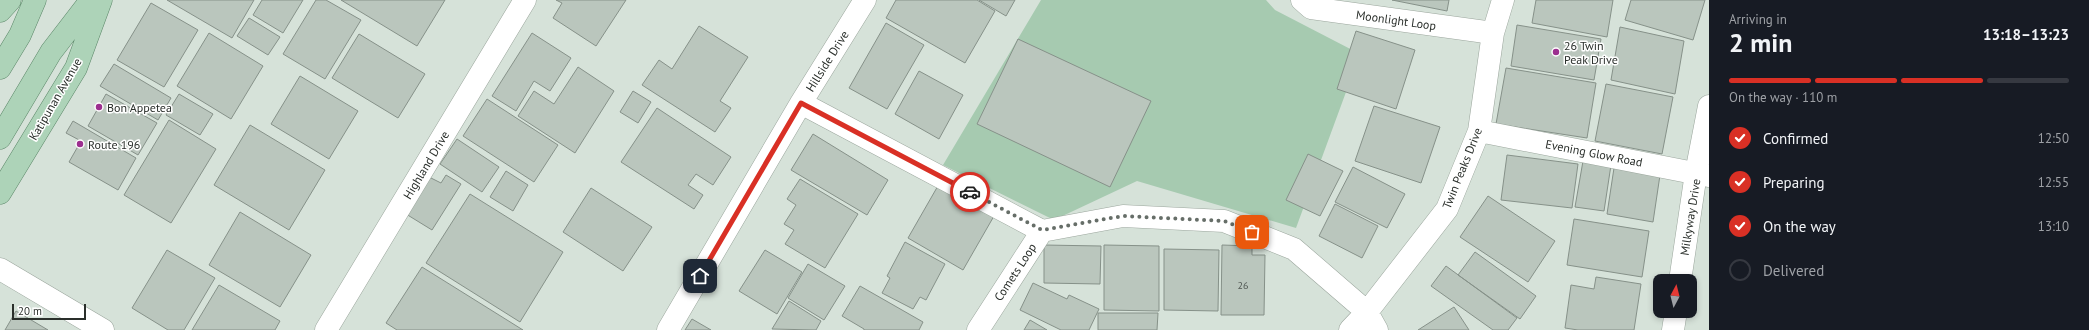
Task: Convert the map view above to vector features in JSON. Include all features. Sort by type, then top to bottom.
[{"type":"main road","points":[[0,11],[10,0]]},
{"type":"main road","points":[[0,68],[20,35],[35,0]]},
{"type":"main road","points":[[0,138],[51,52],[92,0]]},
{"type":"main road","name":"Katipunan Avenue","points":[[0,193],[76,68],[101,0]]},
{"type":"street","name":"Highland Drive","points":[[326,330],[525,0]]},
{"type":"street","name":"Hillside Drive","points":[[668,330],[801,103],[865,0]]},
{"type":"street","name":"Moonlight Loop","points":[[1302,0],[1311,8],[1493,33]]},
{"type":"street","name":"Twin Peaks Drive","points":[[1350,330],[1372,321],[1447,209],[1479,131],[1493,33],[1503,0]]},
{"type":"street","points":[[801,103],[1042,230]]},
{"type":"street","name":"Milkyway Drive","points":[[1682,274],[1703,175],[1709,106]]},
{"type":"street","name":"Evening Glow Road","points":[[1479,131],[1703,175]]},
{"type":"street","name":"Comets Loop","points":[[978,330],[1042,230],[1123,216],[1224,221],[1294,249],[1372,321]]},
{"type":"street","points":[[0,269],[103,330]]},
{"type":"street","points":[[1673,330],[1675,318]]},
{"type":"green space","points":[[1041,0],[1266,0],[1275,10],[1360,54],[1296,228],[1137,181],[1054,220],[943,165]]},
{"type":"building","points":[[167,0],[254,0],[232,38]]},
{"type":"building","points":[[262,0],[303,0],[283,33],[253,15]]},
{"type":"building","points":[[316,0],[326,0],[361,20],[325,79],[283,54]]},
{"type":"building","points":[[341,0],[445,0],[417,46]]},
{"type":"building","points":[[556,0],[626,0],[596,46],[553,18],[562,3]]},
{"type":"building","points":[[896,0],[977,0],[995,11],[965,63],[886,18]]},
{"type":"building","points":[[979,0],[1015,0],[1006,16]]},
{"type":"building","points":[[1392,0],[1449,0],[1447,11]]},
{"type":"building","points":[[1536,0],[1613,0],[1607,37],[1532,23]]},
{"type":"building","points":[[1631,0],[1705,0],[1693,40],[1625,20]]},
{"type":"building","points":[[151,3],[198,30],[164,87],[117,60]]},
{"type":"building","points":[[249,18],[280,37],[268,55],[237,36]]},
{"type":"building","points":[[886,23],[924,45],[887,109],[849,88]]},
{"type":"building","name":"26 Twin Peak Drive","points":[[1517,25],[1601,39],[1594,80],[1511,66]]},
{"type":"building","points":[[699,26],[748,57],[720,101],[731,108],[715,132],[642,85],[659,60],[672,69]]},
{"type":"building","points":[[1620,27],[1684,41],[1675,94],[1611,80]]},
{"type":"building","points":[[1356,31],[1415,50],[1396,109],[1337,89]]},
{"type":"building","points":[[209,33],[263,66],[231,119],[177,86]]},
{"type":"building","points":[[532,33],[571,58],[550,91],[534,81],[516,111],[492,96]]},
{"type":"building","points":[[359,34],[425,74],[398,118],[332,78]]},
{"type":"building","points":[[1018,39],[1151,101],[1110,187],[977,124]]},
{"type":"building","points":[[114,64],[171,98],[158,120],[100,86]]},
{"type":"building","points":[[578,67],[614,91],[575,153],[518,116],[534,91],[554,104]]},
{"type":"building","points":[[1506,68],[1596,83],[1587,138],[1496,124]]},
{"type":"building","points":[[919,71],[963,95],[939,139],[895,114]]},
{"type":"building","points":[[300,76],[358,111],[329,159],[271,124]]},
{"type":"building","points":[[1606,84],[1673,97],[1662,154],[1595,141]]},
{"type":"building","points":[[633,91],[651,102],[638,123],[620,112]]},
{"type":"building","points":[[106,94],[157,123],[138,155],[88,126]]},
{"type":"building","points":[[179,94],[213,114],[200,135],[166,115]]},
{"type":"building","points":[[487,99],[558,145],[534,182],[463,136]]},
{"type":"building","points":[[1374,106],[1440,127],[1421,183],[1355,161]]},
{"type":"building","points":[[657,108],[731,157],[713,185],[696,174],[688,185],[703,195],[694,209],[621,162]]},
{"type":"building","points":[[169,120],[216,149],[171,223],[124,195]]},
{"type":"building","points":[[73,121],[136,158],[118,190],[69,162],[81,141],[66,133]]},
{"type":"building","points":[[250,125],[325,170],[289,230],[214,185]]},
{"type":"building","points":[[813,134],[888,180],[867,215],[791,170]]},
{"type":"building","points":[[457,139],[499,167],[482,192],[440,164]]},
{"type":"building","points":[[1308,154],[1343,171],[1320,216],[1286,200]]},
{"type":"building","points":[[1507,155],[1578,164],[1572,208],[1501,200]]},
{"type":"building","points":[[1583,161],[1611,165],[1604,211],[1575,207]]},
{"type":"building","points":[[1353,167],[1405,194],[1387,228],[1335,202]]},
{"type":"building","points":[[1614,168],[1660,175],[1653,222],[1607,214]]},
{"type":"building","points":[[506,171],[528,185],[513,211],[490,197]]},
{"type":"building","points":[[446,175],[461,184],[432,230],[406,214],[429,177],[441,183]]},
{"type":"building","points":[[800,179],[858,214],[825,268],[785,244],[794,230],[784,224],[796,205],[787,199]]},
{"type":"building","points":[[939,184],[994,216],[963,270],[908,238]]},
{"type":"building","points":[[591,188],[652,227],[623,271],[563,232]]},
{"type":"building","points":[[470,194],[563,252],[520,322],[426,263]]},
{"type":"building","points":[[1488,196],[1555,241],[1528,282],[1460,237]]},
{"type":"building","points":[[1335,204],[1378,226],[1362,258],[1319,236]]},
{"type":"building","points":[[240,212],[311,255],[280,307],[209,265]]},
{"type":"building","points":[[1574,219],[1649,231],[1642,277],[1567,265]]},
{"type":"building","points":[[905,242],[945,264],[926,300],[920,297],[913,309],[882,293],[890,278],[887,276]]},
{"type":"building","points":[[1044,245],[1101,246],[1100,284],[1044,283]]},
{"type":"building","points":[[1104,245],[1159,246],[1159,311],[1104,310]]},
{"type":"building","points":[[1222,245],[1252,246],[1252,255],[1265,255],[1264,315],[1221,315]]},
{"type":"building","points":[[1164,249],[1219,250],[1218,311],[1164,310]]},
{"type":"building","points":[[167,250],[215,278],[184,330],[168,330],[132,308]]},
{"type":"building","points":[[765,250],[802,272],[777,314],[739,291]]},
{"type":"building","points":[[1475,252],[1536,296],[1520,319],[1458,275]]},
{"type":"building","points":[[808,264],[845,286],[824,320],[788,298]]},
{"type":"building","points":[[1446,266],[1517,318],[1508,330],[1493,330],[1431,286]]},
{"type":"building","points":[[422,267],[523,330],[397,330],[386,323]]},
{"type":"building","points":[[1596,277],[1641,284],[1634,330],[1578,330],[1565,328],[1571,285],[1594,289]]},
{"type":"building","points":[[1033,283],[1067,299],[1069,295],[1099,309],[1089,330],[1061,330],[1020,310]]},
{"type":"building","points":[[219,285],[280,321],[275,330],[192,330]]},
{"type":"building","points":[[860,286],[923,322],[919,330],[864,330],[842,316]]},
{"type":"building","points":[[789,301],[821,321],[816,330],[772,329]]},
{"type":"building","points":[[1454,307],[1469,330],[1418,330]]},
{"type":"building","points":[[16,311],[48,330],[5,330]]},
{"type":"building","points":[[1098,313],[1158,313],[1157,330],[1098,330]]},
{"type":"building","points":[[692,319],[711,330],[685,330]]},
{"type":"building","points":[[1030,320],[1047,330],[1024,330]]},
{"type":"way so far","points":[[970,192],[1042,230],[1123,216],[1224,221],[1252,232]]},
{"type":"place","name":"26 Twin Peak Drive","points":[[1556,52]]},
{"type":"place","name":"Bon Appetea","points":[[99,107]]},
{"type":"place","name":"Route 196","points":[[80,144]]},
{"type":"route","points":[[700,276],[801,103],[970,192]]}]
